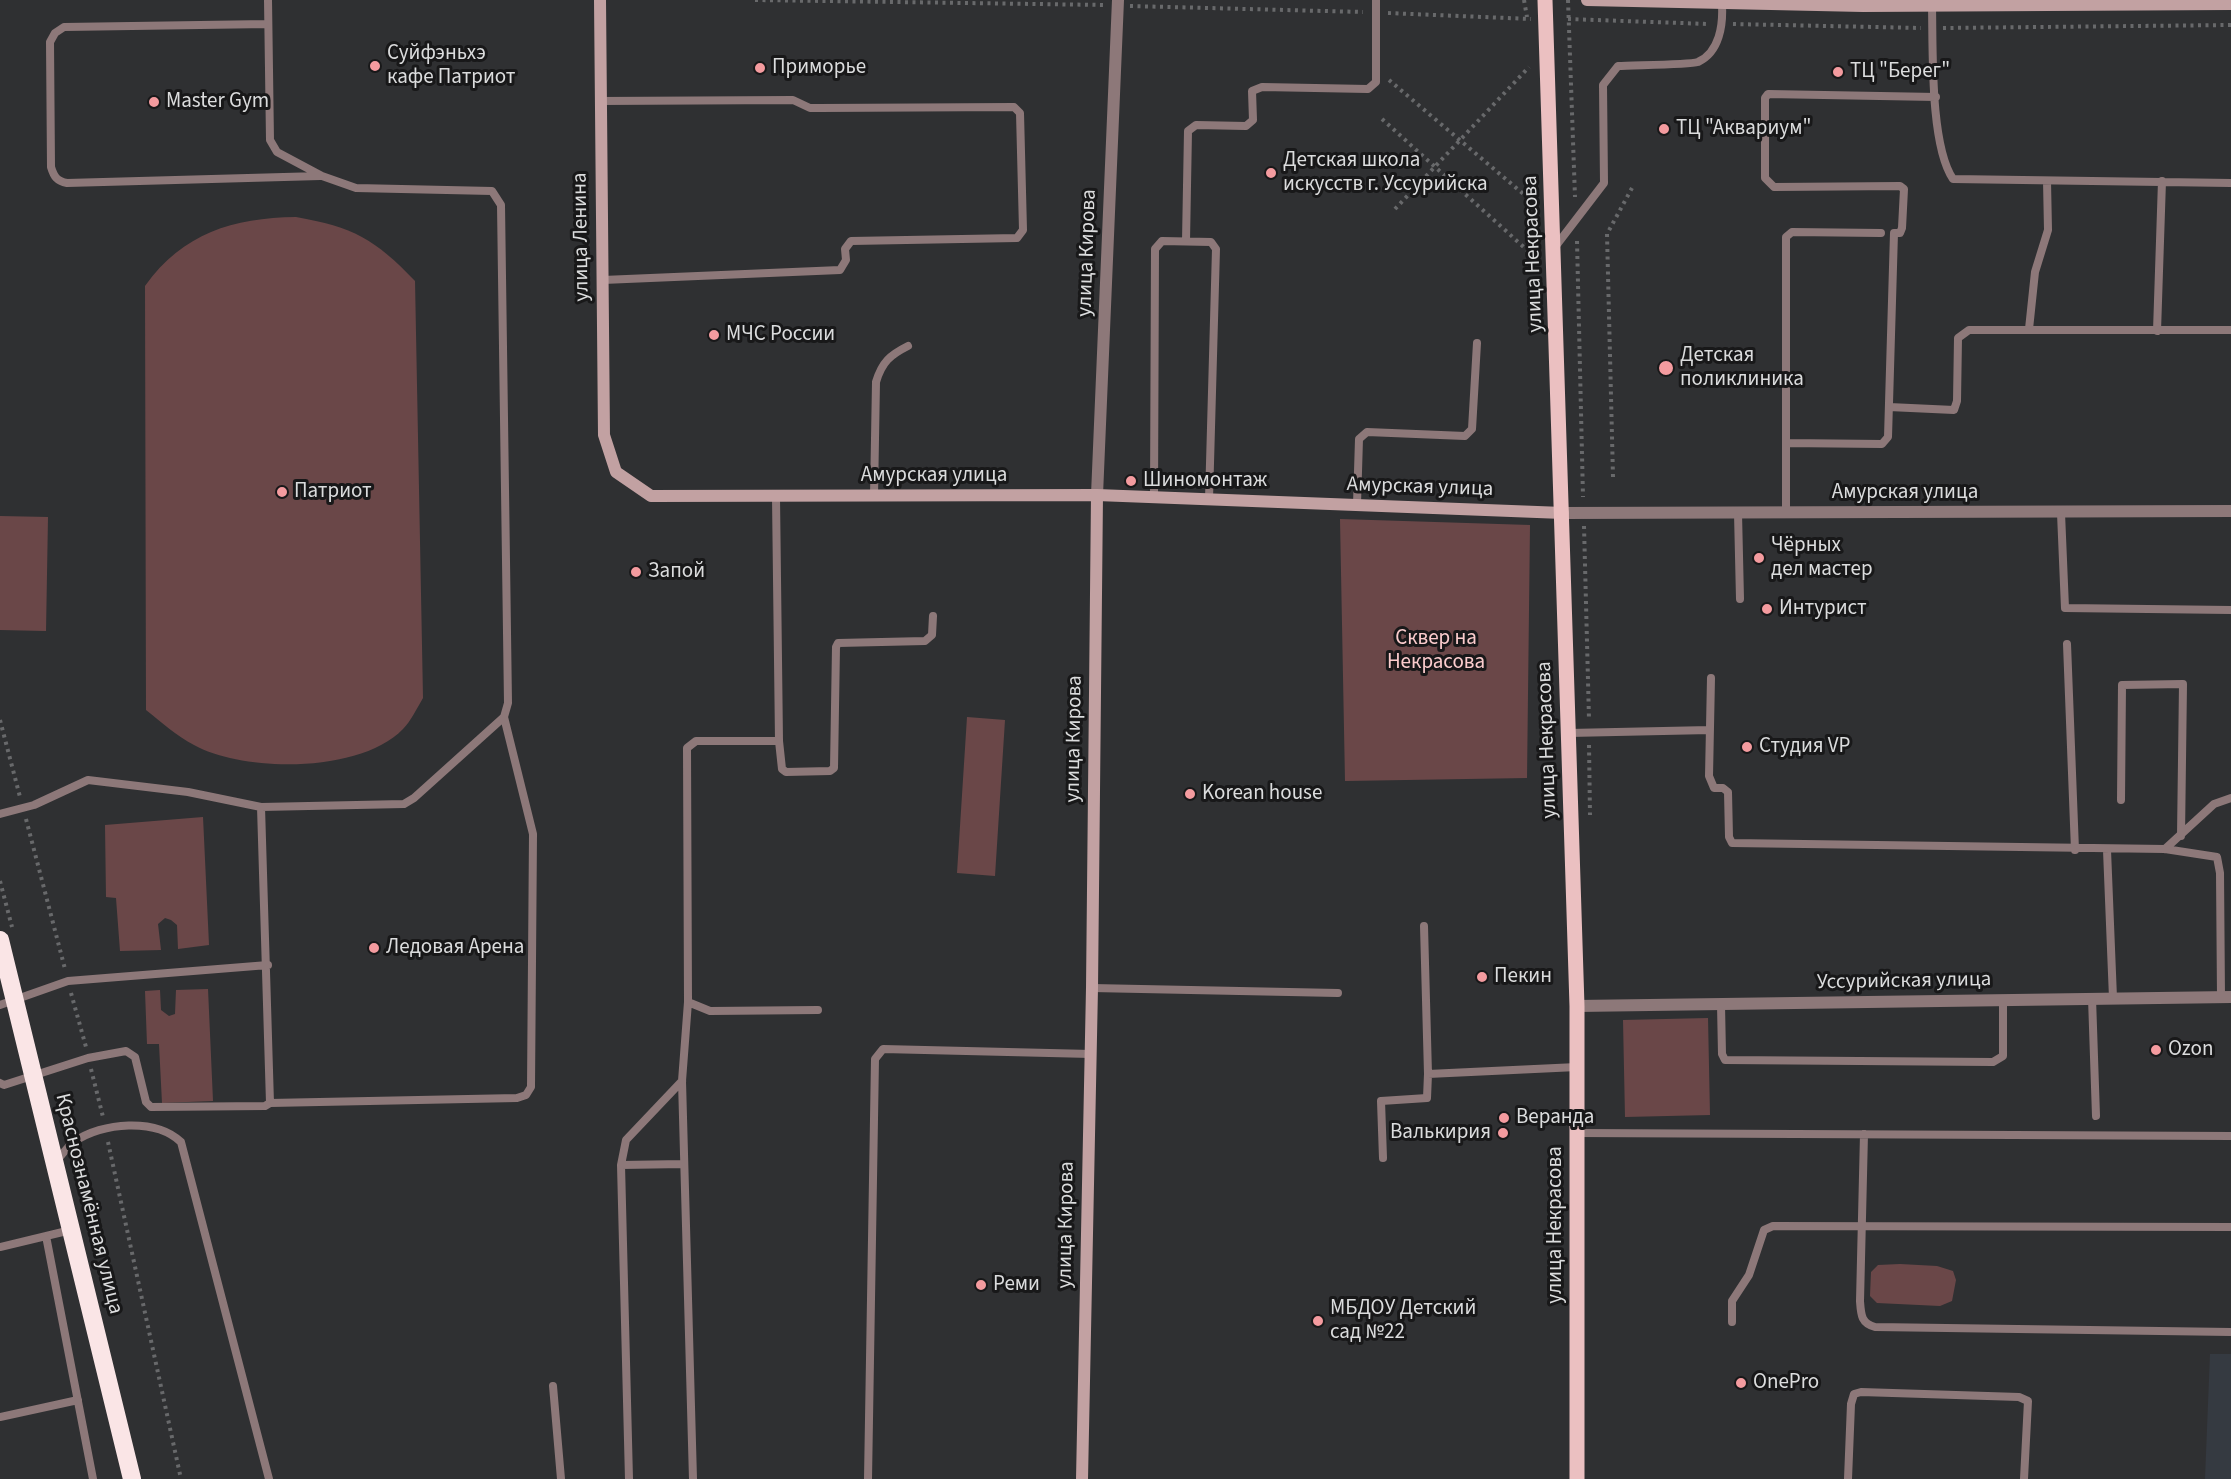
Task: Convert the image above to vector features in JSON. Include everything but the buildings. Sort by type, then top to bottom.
[{"type":"highway","name":"Краснознамённая улица","points":[[0,940],[8,1003],[34,1076],[132,1479]]},
{"type":"main road","name":"улица Ленина","points":[[600,0],[599,101],[604,435],[616,472]]},
{"type":"main road","name":"улица Некрасова","points":[[1545,0],[1555,247],[1577,1006],[1577,1479]]},
{"type":"main road","points":[[1587,0],[1722,5],[1894,3],[1932,7],[2231,4]]},
{"type":"main road","name":"Амурская улица","points":[[616,472],[651,496],[1097,495],[1563,513]]},
{"type":"main road","name":"улица Кирова","points":[[1082,1479],[1091,1054],[1097,495]]},
{"type":"street","name":"улица Кирова","points":[[1097,495],[1118,3]]},
{"type":"street","name":"Амурская улица","points":[[1563,513],[2231,511]]},
{"type":"street","name":"Уссурийская улица","points":[[1577,1006],[2226,997]]},
{"type":"lane","points":[[0,1083],[4,1085],[88,1058],[126,1051],[135,1057],[146,1102],[151,1107],[265,1106],[270,1103],[517,1098],[526,1095],[531,1087],[533,834],[504,717],[508,703],[501,205],[492,191],[370,190],[322,176],[277,152],[270,140],[268,0]]},
{"type":"lane","points":[[1186,241],[1188,131],[1196,125],[1246,126],[1252,120],[1252,91],[1262,87],[1368,89],[1376,82],[1376,0]]},
{"type":"lane","points":[[1555,247],[1604,183],[1604,85],[1618,66],[1698,62],[1715,46],[1723,24],[1722,5]]},
{"type":"lane","points":[[1932,7],[1936,97],[1942,147],[1953,179],[2231,183]]},
{"type":"lane","points":[[268,24],[64,27],[55,33],[50,42],[51,167],[54,176],[59,181],[67,183],[322,176]]},
{"type":"lane","points":[[1786,443],[1882,444],[1888,437],[1894,233],[1900,233],[1902,228],[1904,189],[1900,186],[1774,187],[1765,178],[1765,98],[1768,94],[1936,97]]},
{"type":"lane","points":[[599,101],[793,100],[810,108],[1014,107],[1020,113],[1023,230],[1017,238],[851,241],[845,249],[846,260],[840,270],[603,280]]},
{"type":"lane","points":[[2029,329],[2035,272],[2048,230],[2047,181]]},
{"type":"lane","points":[[2157,331],[2162,182]]},
{"type":"lane","points":[[1786,513],[1786,237],[1792,232],[1881,233]]},
{"type":"lane","points":[[1154,497],[1155,249],[1162,241],[1186,241],[1211,242],[1216,249],[1209,499]]},
{"type":"lane","points":[[1889,406],[1954,410],[1957,401],[1958,338],[1962,332],[1968,330],[2231,330]]},
{"type":"lane","points":[[1357,504],[1359,439],[1367,432],[1465,436],[1472,429],[1477,343]]},
{"type":"lane","points":[[874,496],[876,382],[881,366],[889,356],[909,346]]},
{"type":"lane","points":[[776,497],[779,741],[780,764],[786,772],[830,771],[834,768],[836,647],[843,641],[926,641],[932,634],[933,616]]},
{"type":"lane","points":[[1738,513],[1740,599]]},
{"type":"lane","points":[[2061,513],[2065,608],[2231,610]]},
{"type":"lane","points":[[2067,645],[2075,849]]},
{"type":"lane","points":[[1711,678],[1709,776],[1714,788],[1723,788],[1728,792],[1729,837],[1732,843],[2107,850],[2165,849],[2217,857],[2220,873],[2226,997]]},
{"type":"lane","points":[[2121,801],[2122,685],[2182,684],[2181,836]]},
{"type":"lane","points":[[0,814],[23,808],[88,780],[188,792],[261,807],[404,804],[414,798],[504,717]]},
{"type":"lane","points":[[1569,733],[1710,730]]},
{"type":"lane","points":[[693,1479],[682,1081],[688,1002],[687,748],[696,741],[779,741]]},
{"type":"lane","points":[[2165,849],[2214,804],[2231,798]]},
{"type":"lane","points":[[261,807],[268,965],[270,1103]]},
{"type":"lane","points":[[2107,850],[2113,998]]},
{"type":"lane","points":[[1383,1158],[1381,1101],[1426,1098],[1428,1074],[1424,926]]},
{"type":"lane","points":[[8,1003],[68,981],[268,965]]},
{"type":"lane","points":[[1092,988],[1338,993]]},
{"type":"lane","points":[[2092,998],[2096,1116]]},
{"type":"lane","points":[[1721,1005],[1722,1054],[1725,1060],[1993,1062],[2003,1056],[2003,1000]]},
{"type":"lane","points":[[688,1002],[710,1011],[818,1010]]},
{"type":"lane","points":[[868,1479],[875,1059],[883,1049],[1091,1054]]},
{"type":"lane","points":[[1428,1074],[1577,1067]]},
{"type":"lane","points":[[629,1479],[621,1165],[626,1140],[682,1081]]},
{"type":"lane","points":[[54,1163],[75,1142],[105,1129],[135,1125],[162,1128],[181,1142],[269,1479]]},
{"type":"lane","points":[[1576,1133],[2231,1136]]},
{"type":"lane","points":[[1864,1134],[1861,1316],[1867,1325],[1875,1328],[2231,1332]]},
{"type":"lane","points":[[621,1165],[684,1164]]},
{"type":"lane","points":[[1732,1322],[1732,1301],[1749,1275],[1764,1230],[1773,1226],[2231,1227]]},
{"type":"lane","points":[[0,1246],[71,1229]]},
{"type":"lane","points":[[46,1236],[93,1479]]},
{"type":"lane","points":[[554,1386],[561,1479]]},
{"type":"lane","points":[[1848,1479],[1851,1404],[1854,1395],[1861,1392],[2019,1397],[2028,1401],[2024,1479]]},
{"type":"lane","points":[[0,1416],[78,1400]]},
{"type":"path","points":[[755,0],[1106,5]]},
{"type":"path","points":[[1568,0],[1583,513]]},
{"type":"path","points":[[1118,3],[1527,19]]},
{"type":"path","points":[[1569,19],[1932,28],[2231,25]]},
{"type":"path","points":[[1395,209],[1529,67]]},
{"type":"path","points":[[1376,68],[1535,204]]},
{"type":"path","points":[[1382,119],[1537,259]]},
{"type":"path","points":[[1613,477],[1607,234],[1632,188]]},
{"type":"path","points":[[0,720],[105,1129],[181,1479]]},
{"type":"shaded area","points":[[2210,1354],[2231,1354],[2231,1479],[2205,1479]]},
{"type":"green space","name":"Патриот","points":[[296,217],[333,225],[362,237],[388,255],[415,281],[423,698],[403,729],[384,743],[360,754],[332,761],[271,764],[216,754],[194,745],[146,710],[145,286],[176,253],[211,232],[251,221]]},
{"type":"green space","points":[[0,516],[48,517],[46,631],[0,630]]},
{"type":"green space","name":"Сквер на Некрасова","points":[[1340,519],[1530,525],[1527,778],[1345,781]]},
{"type":"green space","points":[[967,717],[1005,720],[995,876],[957,873]]},
{"type":"green space","points":[[203,817],[209,945],[178,949],[177,925],[165,918],[158,924],[161,950],[120,951],[116,898],[106,897],[105,825]]},
{"type":"green space","points":[[208,989],[213,1101],[162,1103],[159,1044],[147,1044],[145,991],[160,990],[161,1010],[169,1016],[175,1014],[176,990]]},
{"type":"green space","points":[[1708,1018],[1710,1115],[1625,1117],[1623,1020]]},
{"type":"green space","points":[[1878,1265],[1937,1266],[1953,1271],[1956,1280],[1952,1301],[1940,1306],[1877,1303],[1870,1296],[1871,1272]]},
{"type":"place","name":"Суйфэньхэ кафе Патриот","points":[[375,66]]},
{"type":"place","name":"Приморье","points":[[760,68]]},
{"type":"place","name":"ТЦ \"Берег\"","points":[[1838,72]]},
{"type":"place","name":"Master Gym","points":[[154,102]]},
{"type":"place","name":"ТЦ \"Аквариум\"","points":[[1664,129]]},
{"type":"place","name":"Детская школа искусств г. Уссурийска","points":[[1271,173]]},
{"type":"place","name":"МЧС России","points":[[714,335]]},
{"type":"place","name":"Детская поликлиника","points":[[1666,368]]},
{"type":"place","name":"Шиномонтаж","points":[[1131,481]]},
{"type":"place","name":"Патриот","points":[[282,492]]},
{"type":"place","name":"Чёрных дел мастер","points":[[1759,558]]},
{"type":"place","name":"Запой","points":[[636,572]]},
{"type":"place","name":"Интурист","points":[[1767,609]]},
{"type":"place","name":"Студия VP","points":[[1747,747]]},
{"type":"place","name":"Korean house","points":[[1190,794]]},
{"type":"place","name":"Ледовая Арена","points":[[374,948]]},
{"type":"place","name":"Пекин","points":[[1482,977]]},
{"type":"place","name":"Ozon","points":[[2156,1050]]},
{"type":"place","name":"Веранда","points":[[1504,1118]]},
{"type":"place","name":"Валькирия","points":[[1503,1133]]},
{"type":"place","name":"Реми","points":[[981,1285]]},
{"type":"place","name":"МБДОУ Детский сад №22","points":[[1318,1321]]},
{"type":"place","name":"OnePro","points":[[1741,1383]]}]
